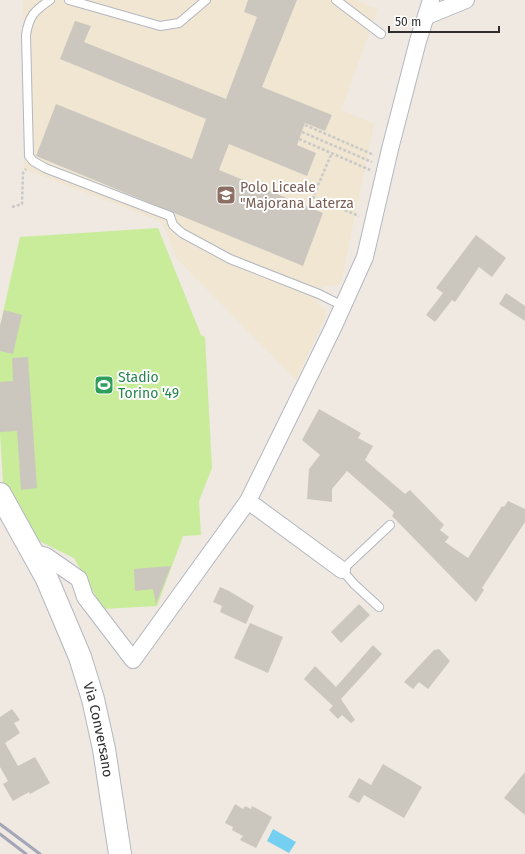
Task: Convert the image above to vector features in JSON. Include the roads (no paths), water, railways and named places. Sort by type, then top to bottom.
[{"type":"main road","points":[[0,494],[32,552]]},
{"type":"main road","name":"Via Conversano","points":[[32,552],[62,610],[93,699],[104,750],[110,797],[120,854]]},
{"type":"street","points":[[32,552],[46,556],[79,579],[84,597],[133,660],[248,501],[343,306],[365,257],[390,149],[418,41],[431,0]]},
{"type":"street","points":[[427,16],[466,0]]},
{"type":"street","points":[[248,501],[342,570]]},
{"type":"lane","points":[[50,0],[39,8],[28,20],[26,35],[29,156],[33,161],[45,168],[170,216],[173,225],[182,233],[230,259],[319,294],[343,306]]},
{"type":"lane","points":[[69,0],[160,26],[178,23],[206,0]]},
{"type":"lane","points":[[336,0],[381,34]]},
{"type":"lane","points":[[379,607],[354,584],[342,570],[390,525]]},
{"type":"water","points":[[273,829],[296,842],[289,853],[267,841]]},
{"type":"railway","points":[[0,824],[40,854]]},
{"type":"railway","points":[[0,834],[26,854]]},
{"type":"place","name":"Polo Liceale \"Majorana Laterza","points":[[226,195]]},
{"type":"place","name":"Stadio Torino '49","points":[[104,385]]}]
